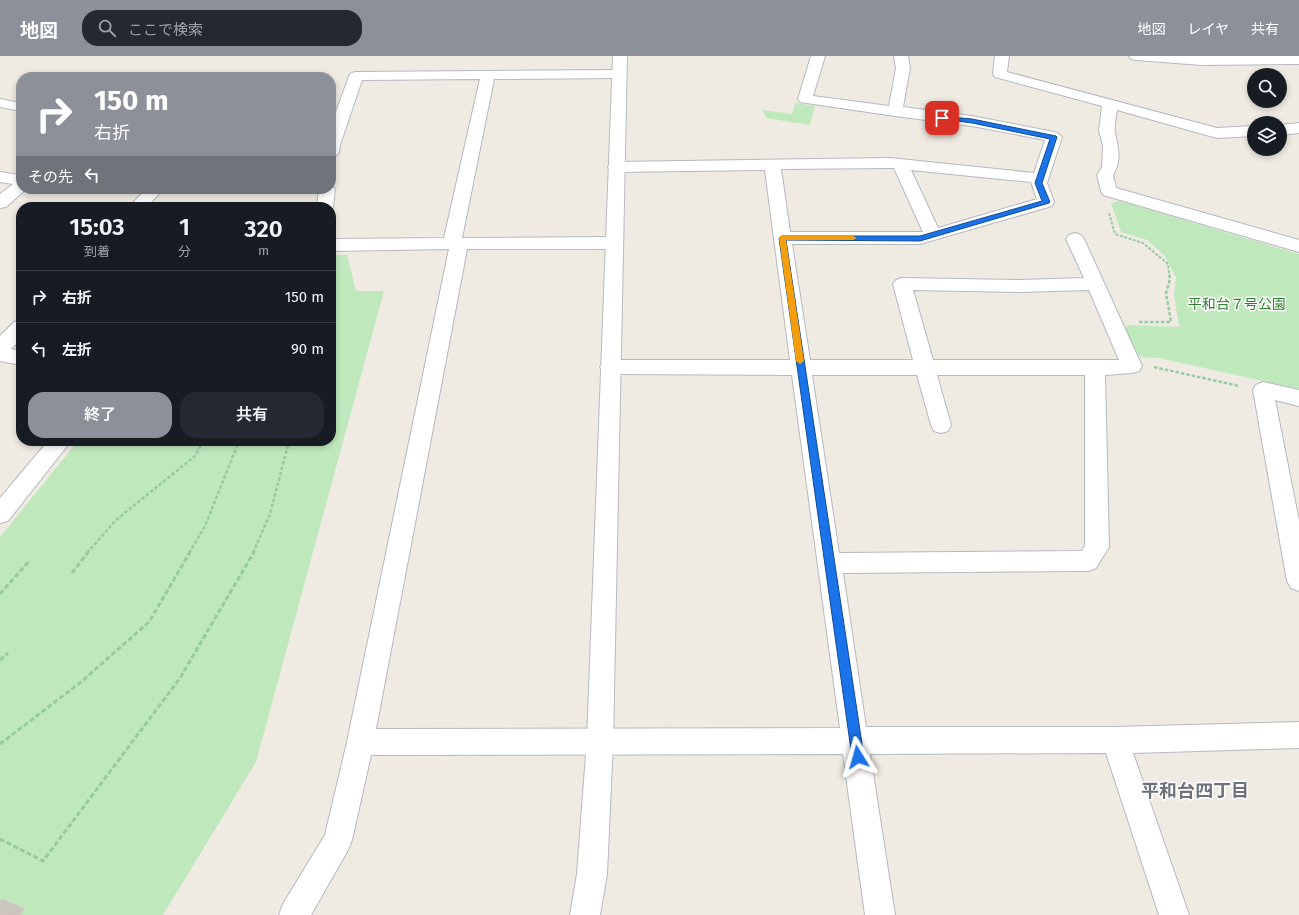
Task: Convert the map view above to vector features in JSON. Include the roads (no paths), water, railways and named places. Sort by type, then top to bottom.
[{"type":"street","points":[[782,238],[920,238],[1046,202],[1038,183],[1054,137],[972,121],[805,99],[818,56]]},
{"type":"street","points":[[895,112],[903,68],[901,56]]},
{"type":"street","points":[[1002,56],[1000,74],[1217,132],[1247,131]]},
{"type":"street","points":[[1136,56],[1202,61],[1297,59]]},
{"type":"street","points":[[336,134],[356,76],[488,75],[619,65],[600,741],[592,874],[585,915]]},
{"type":"street","points":[[294,915],[338,840],[360,742],[488,75]]},
{"type":"street","points":[[0,103],[16,106]]},
{"type":"street","points":[[1110,104],[1107,131],[1111,146],[1110,167],[1105,175],[1109,191],[1299,246]]},
{"type":"street","points":[[1287,129],[1299,128]]},
{"type":"street","points":[[616,167],[890,163],[1040,178]]},
{"type":"street","points":[[772,165],[880,915]]},
{"type":"street","points":[[901,165],[933,235]]},
{"type":"street","points":[[0,177],[16,179]]},
{"type":"street","points":[[0,203],[16,189]]},
{"type":"street","points":[[142,202],[150,194]]},
{"type":"street","points":[[610,367],[1095,368],[1132,366],[1075,240]]},
{"type":"street","points":[[336,245],[614,243]]},
{"type":"street","points":[[941,425],[902,284],[1020,286],[1096,284]]},
{"type":"street","points":[[0,348],[16,332]]},
{"type":"street","points":[[0,354],[16,357]]},
{"type":"street","points":[[830,563],[1088,561],[1097,547],[1095,368]]},
{"type":"street","points":[[1299,398],[1263,390],[1299,581]]},
{"type":"street","points":[[0,514],[56,446]]},
{"type":"street","points":[[360,742],[1115,740],[1299,735]]},
{"type":"street","points":[[1115,740],[1174,915]]},
{"type":"district","name":"平和台四丁目","points":[[1195,791]]},
{"type":"park label","name":"平和台７号公園","points":[[1237,304]]}]
